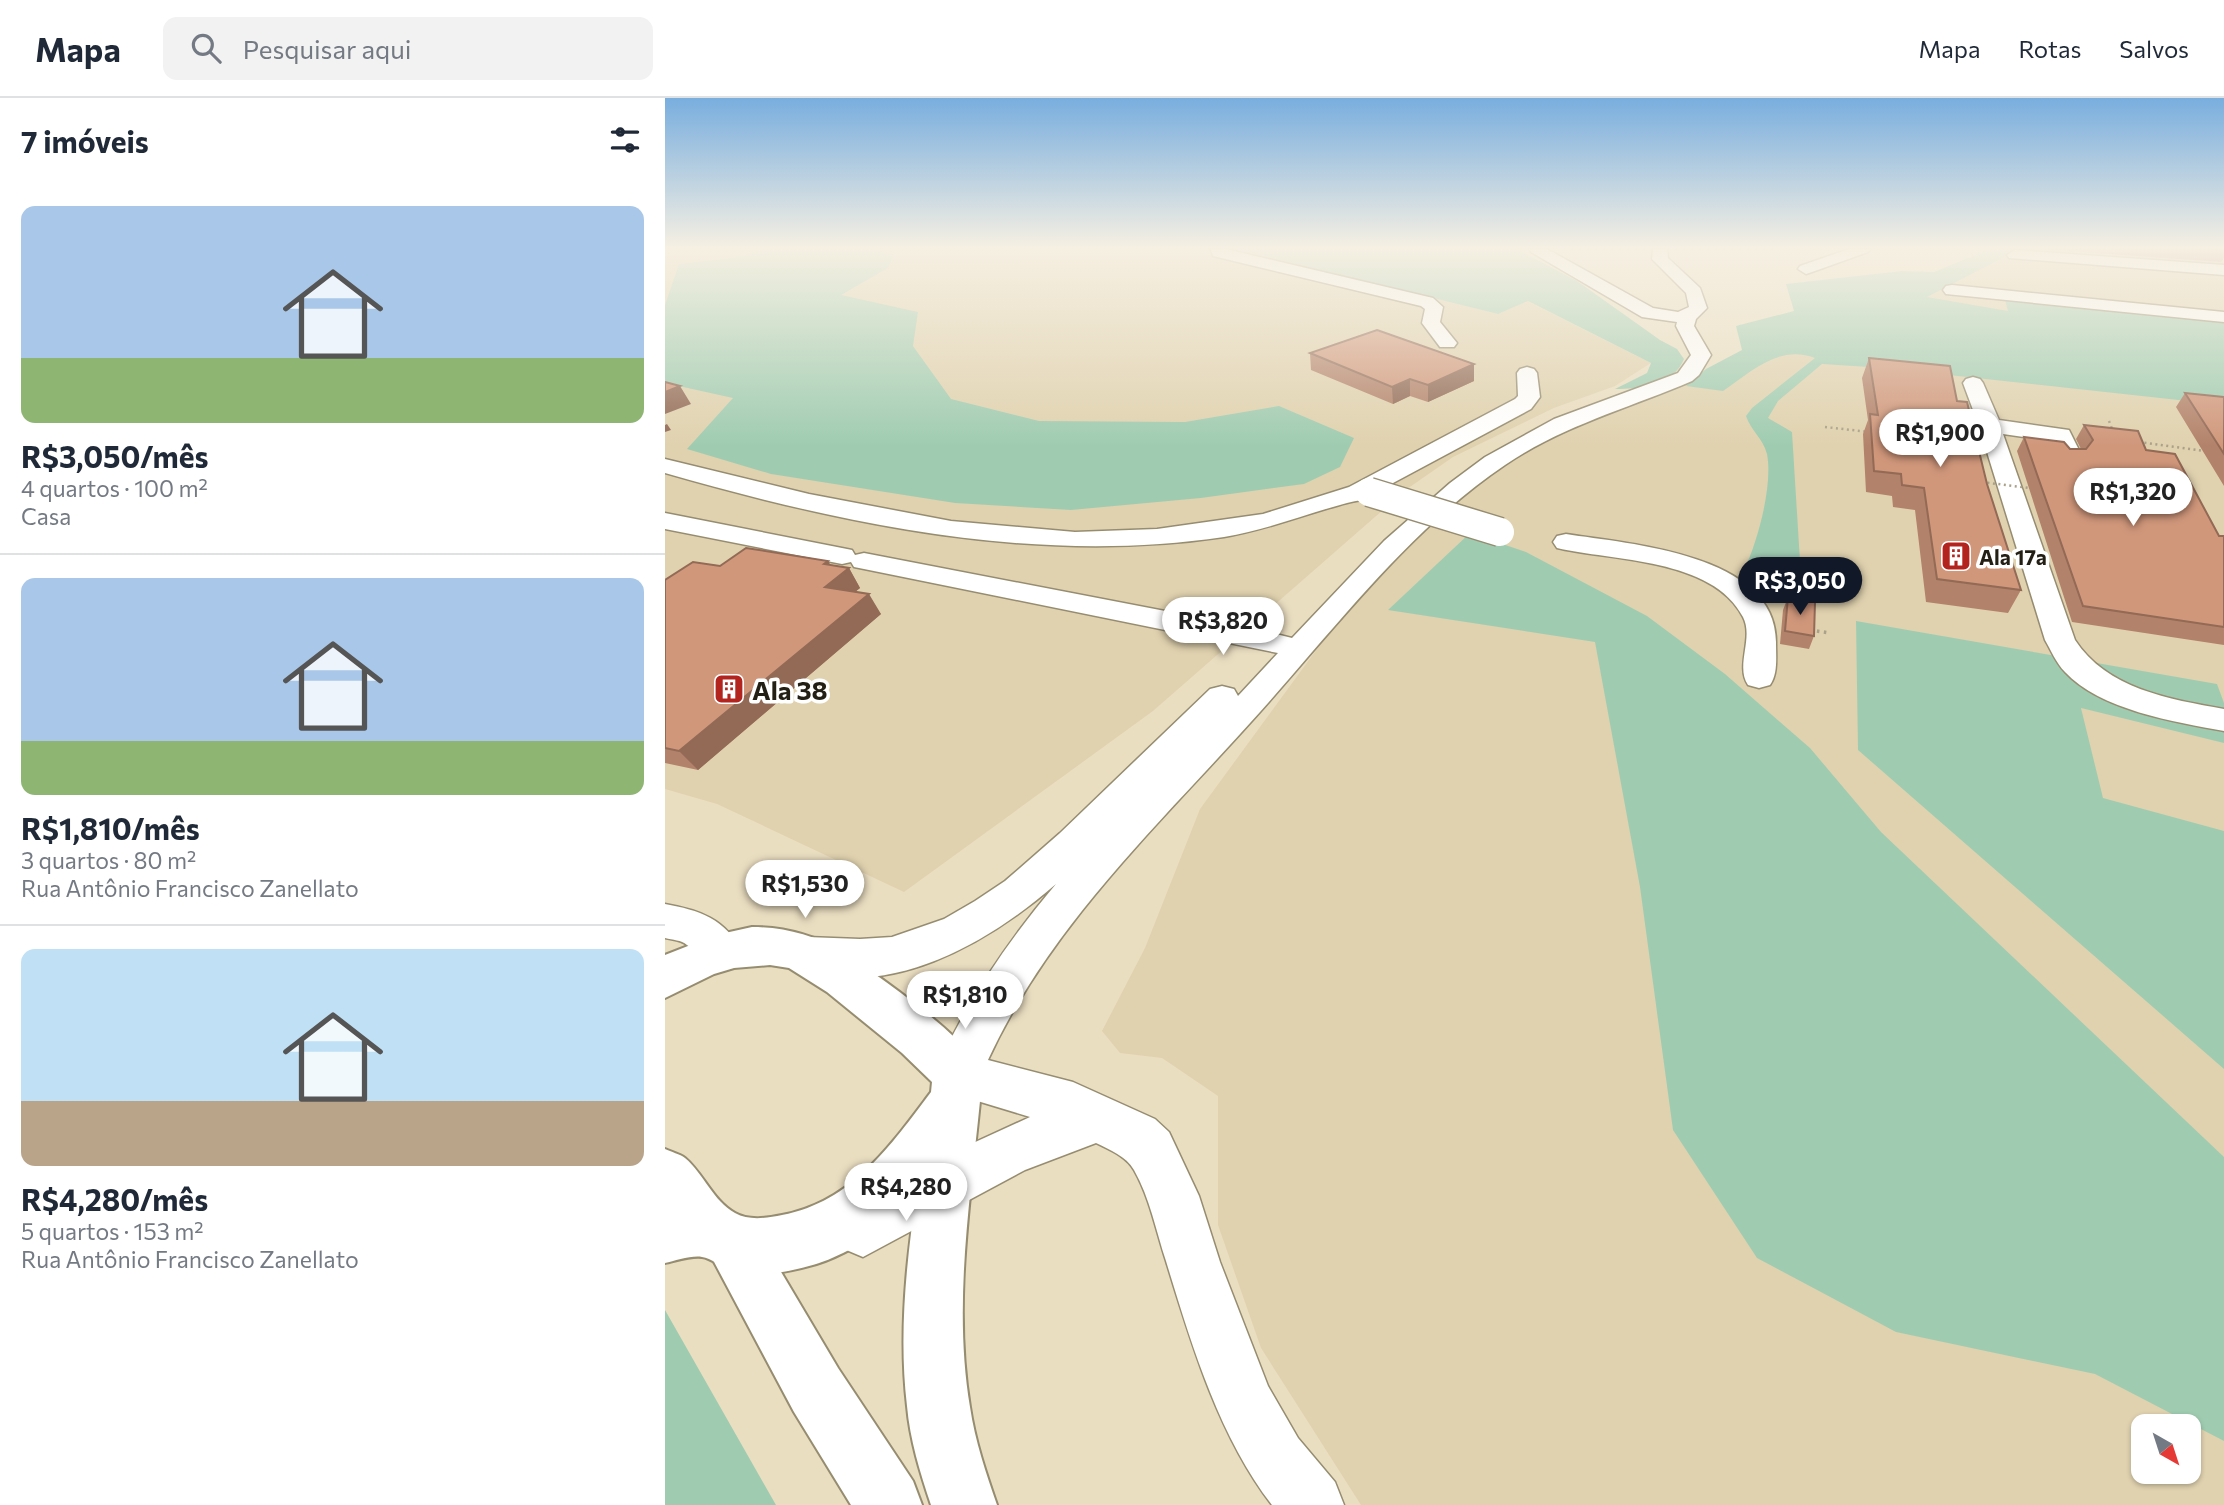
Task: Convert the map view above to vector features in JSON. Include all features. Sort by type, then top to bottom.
[{"type":"main road","points":[[665,978],[687,964],[720,951],[751,946],[781,948],[807,955],[836,973],[921,1039],[956,1088],[935,1280],[933,1372],[944,1444],[964,1505]]},
{"type":"main road","points":[[722,1238],[827,1231],[866,1208],[884,1193],[915,1159],[956,1088]]},
{"type":"main road","points":[[665,1176],[722,1238],[889,1505]]},
{"type":"street","points":[[1433,315],[1431,323],[1447,343]]},
{"type":"street","points":[[1658,315],[1701,355]]},
{"type":"street","points":[[1691,315],[1685,326],[1701,355]]},
{"type":"street","points":[[2075,315],[2224,331]]},
{"type":"street","points":[[2200,315],[2224,317]]},
{"type":"street","points":[[807,955],[891,955],[943,939],[985,916],[1063,854],[1407,534],[1493,461],[1554,426],[1600,405],[1636,396],[1685,377],[1692,371],[1701,355]]},
{"type":"street","points":[[665,466],[733,485],[885,517],[989,535],[1081,539],[1153,537],[1218,530],[1267,521],[1364,492],[1523,404],[1529,397],[1527,373]]},
{"type":"street","points":[[1973,383],[1990,426],[2060,640],[2074,663],[2105,685],[2151,703],[2224,720]]},
{"type":"street","points":[[1990,426],[2061,435],[2070,456]]},
{"type":"street","points":[[1364,492],[1500,532]]},
{"type":"street","points":[[672,527],[853,558],[1287,645]]},
{"type":"street","points":[[1287,645],[1051,916],[1003,985],[956,1088],[1073,1106],[1137,1137],[1151,1150],[1163,1172],[1245,1404],[1276,1460],[1312,1505]]},
{"type":"street","points":[[665,921],[691,926],[710,936],[720,951]]},
{"type":"street","points":[[722,1238],[819,1246],[834,1242],[1023,1144],[1058,1129],[1098,1118]]},
{"type":"lane","points":[[1566,542],[1668,560],[1728,582],[1739,591],[1760,621],[1759,678]]},
{"type":"path","points":[[2109,421],[2116,438]]},
{"type":"path","points":[[1825,427],[1870,433]]},
{"type":"path","points":[[2145,436],[2129,440],[2204,452]]},
{"type":"path","points":[[1971,481],[2029,488]]},
{"type":"path","points":[[1809,630],[1830,633]]},
{"type":"shaded area","points":[[665,315],[1554,315],[1651,363],[1615,386],[1554,408],[1453,457],[1407,489],[1153,711],[904,892],[717,804],[665,789]]},
{"type":"shaded area","points":[[1855,315],[2224,315],[2224,1505],[1361,1505],[1261,1348],[1218,1225],[1218,1096],[1162,1058],[1120,1053],[1102,1031],[1145,948],[1200,809],[1347,608],[1440,508],[1538,440],[1667,392]]},
{"type":"green space","points":[[665,315],[918,315],[913,346],[951,399],[1039,421],[1185,422],[1279,406],[1354,438],[1340,467],[1304,484],[1201,498],[1071,510],[955,503],[771,474],[687,449],[733,398],[665,383]]},
{"type":"green space","points":[[1555,315],[1624,315],[1677,349],[1684,359],[1672,375],[1655,384],[1615,389],[1647,373],[1651,363]]},
{"type":"green space","points":[[1780,315],[2166,315],[2224,320],[2224,405],[1884,368],[1822,364],[1778,401],[1768,418],[1792,432],[1800,561],[1777,562],[1776,574],[1745,568],[1755,543],[1768,481],[1765,448],[1746,416],[1752,408],[1815,358],[1802,355],[1777,357],[1723,391],[1686,386],[1706,369],[1742,350],[1736,326]]},
{"type":"green space","points":[[1470,533],[1526,552],[1647,616],[1725,674],[1810,748],[1881,832],[2224,1157],[2224,1441],[2201,1429],[2201,1414],[2172,1414],[2095,1374],[1896,1332],[1757,1258],[1673,1130],[1640,887],[1595,642],[1388,610]]},
{"type":"green space","points":[[1856,621],[2217,684],[2224,703],[2224,743],[2081,708],[2103,798],[2224,831],[2224,1069],[1858,750]]},
{"type":"green space","points":[[665,1310],[776,1505],[665,1505]]},
{"type":"building","points":[[1377,330],[1474,364],[1428,385],[1410,379],[1392,387],[1310,353]]},
{"type":"building","points":[[1869,358],[1950,366],[1957,401],[1967,402],[1987,484],[2021,590],[1937,579],[1924,488],[1902,485],[1901,474],[1874,471],[1870,414],[1878,415]]},
{"type":"building","points":[[665,382],[680,386],[665,392]]},
{"type":"building","points":[[2185,393],[2224,397],[2224,454]]},
{"type":"building","points":[[2084,425],[2138,431],[2146,450],[2175,454],[2219,536],[2224,536],[2224,627],[2083,606],[2024,437],[2064,442],[2070,449],[2086,449],[2093,440]]},
{"type":"building","name":"Ala 38","points":[[746,548],[828,561],[824,564],[849,568],[825,587],[869,594],[679,751],[665,748],[665,580],[693,562],[720,566]]},
{"type":"building","points":[[1788,597],[1815,602],[1814,636],[1785,631]]},
{"type":"place","name":"Ala 17a","points":[[1956,556]]},
{"type":"place","name":"Ala 38","points":[[729,689]]}]
